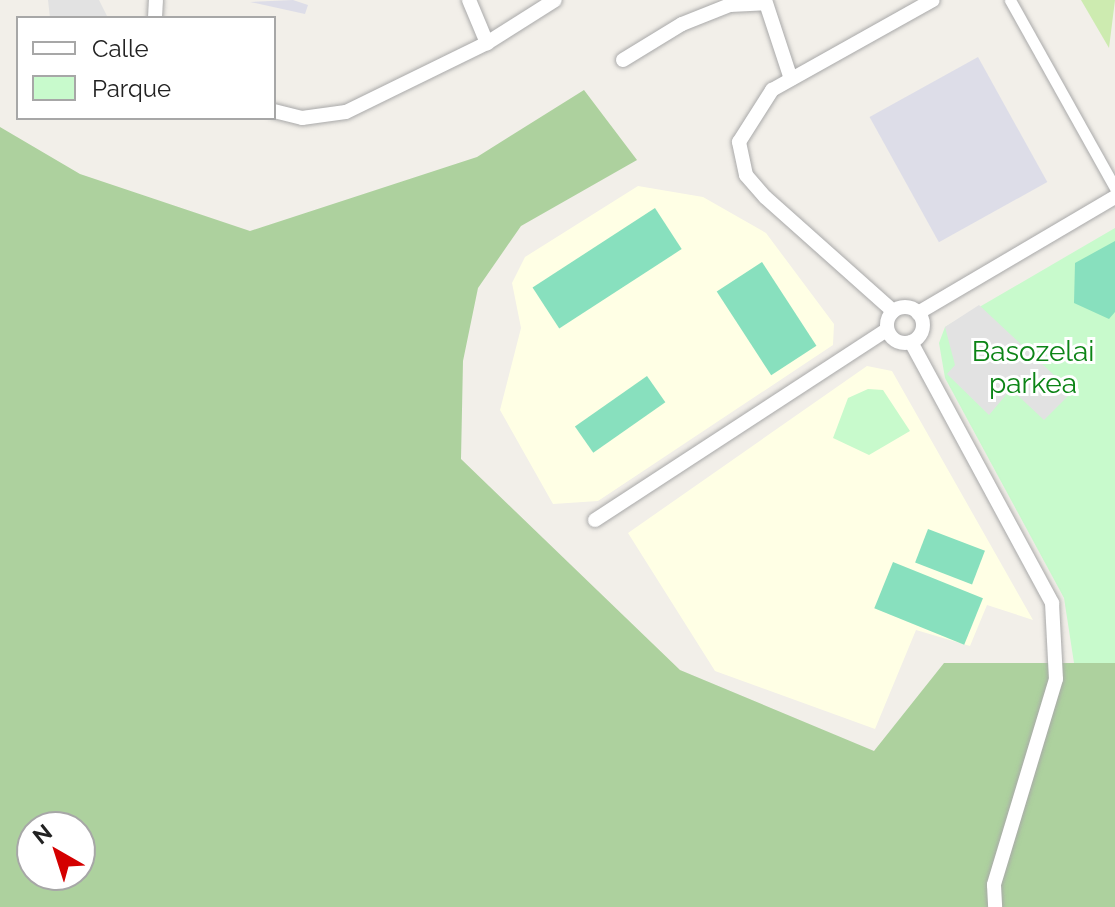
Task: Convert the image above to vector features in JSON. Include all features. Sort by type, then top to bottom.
[{"type":"street","points":[[469,0],[487,43]]},
{"type":"street","points":[[276,112],[302,118],[346,112],[487,43],[555,0]]},
{"type":"street","points":[[933,0],[791,79],[755,110],[739,142],[746,175],[893,311],[918,313],[1115,197]]},
{"type":"street","points":[[1010,0],[1115,188]]},
{"type":"street","points":[[623,60],[682,24],[730,5],[765,1],[791,79]]},
{"type":"street","points":[[595,520],[887,330],[893,311]]},
{"type":"street","points":[[911,342],[922,329],[918,313]]},
{"type":"street","points":[[887,330],[894,340],[911,342]]},
{"type":"street","points":[[911,342],[1052,603],[1056,679],[994,885],[995,907]]},
{"type":"shaded area","points":[[48,0],[99,0],[107,16],[50,16]]},
{"type":"shaded area","points":[[293,0],[308,5],[305,14],[250,2]]},
{"type":"shaded area","points":[[978,57],[1047,182],[939,242],[870,117]]},
{"type":"shaded area","points":[[638,186],[703,197],[766,233],[834,324],[833,345],[598,501],[553,504],[500,410],[521,328],[512,283],[525,257]]},
{"type":"shaded area","points":[[979,305],[1072,392],[1044,420],[1011,389],[989,415],[947,374],[955,365],[945,327]]},
{"type":"shaded area","points":[[867,366],[892,371],[1033,620],[987,605],[970,646],[916,630],[875,729],[715,671],[628,533]]},
{"type":"green space","points":[[1081,0],[1115,0],[1109,48]]},
{"type":"green space","points":[[584,90],[637,160],[521,226],[478,288],[463,361],[461,459],[680,670],[874,751],[944,663],[1115,663],[1115,907],[0,907],[0,127],[80,174],[250,231],[477,157]]},
{"type":"green space","points":[[655,208],[682,249],[559,329],[533,288]]},
{"type":"green space","name":"Basozelai parkea","points":[[1115,228],[1115,663],[1074,663],[1064,598],[945,378],[939,343],[945,327]]},
{"type":"green space","points":[[1115,241],[1115,312],[1109,319],[1074,303],[1075,263]]},
{"type":"green space","points":[[762,262],[816,346],[771,375],[717,291]]},
{"type":"green space","points":[[647,376],[665,402],[593,453],[575,426]]},
{"type":"green space","points":[[868,389],[883,390],[910,431],[869,455],[833,438],[848,398]]},
{"type":"green space","points":[[928,529],[985,551],[972,584],[915,563]]},
{"type":"green space","points":[[893,562],[983,598],[964,645],[874,608]]}]
